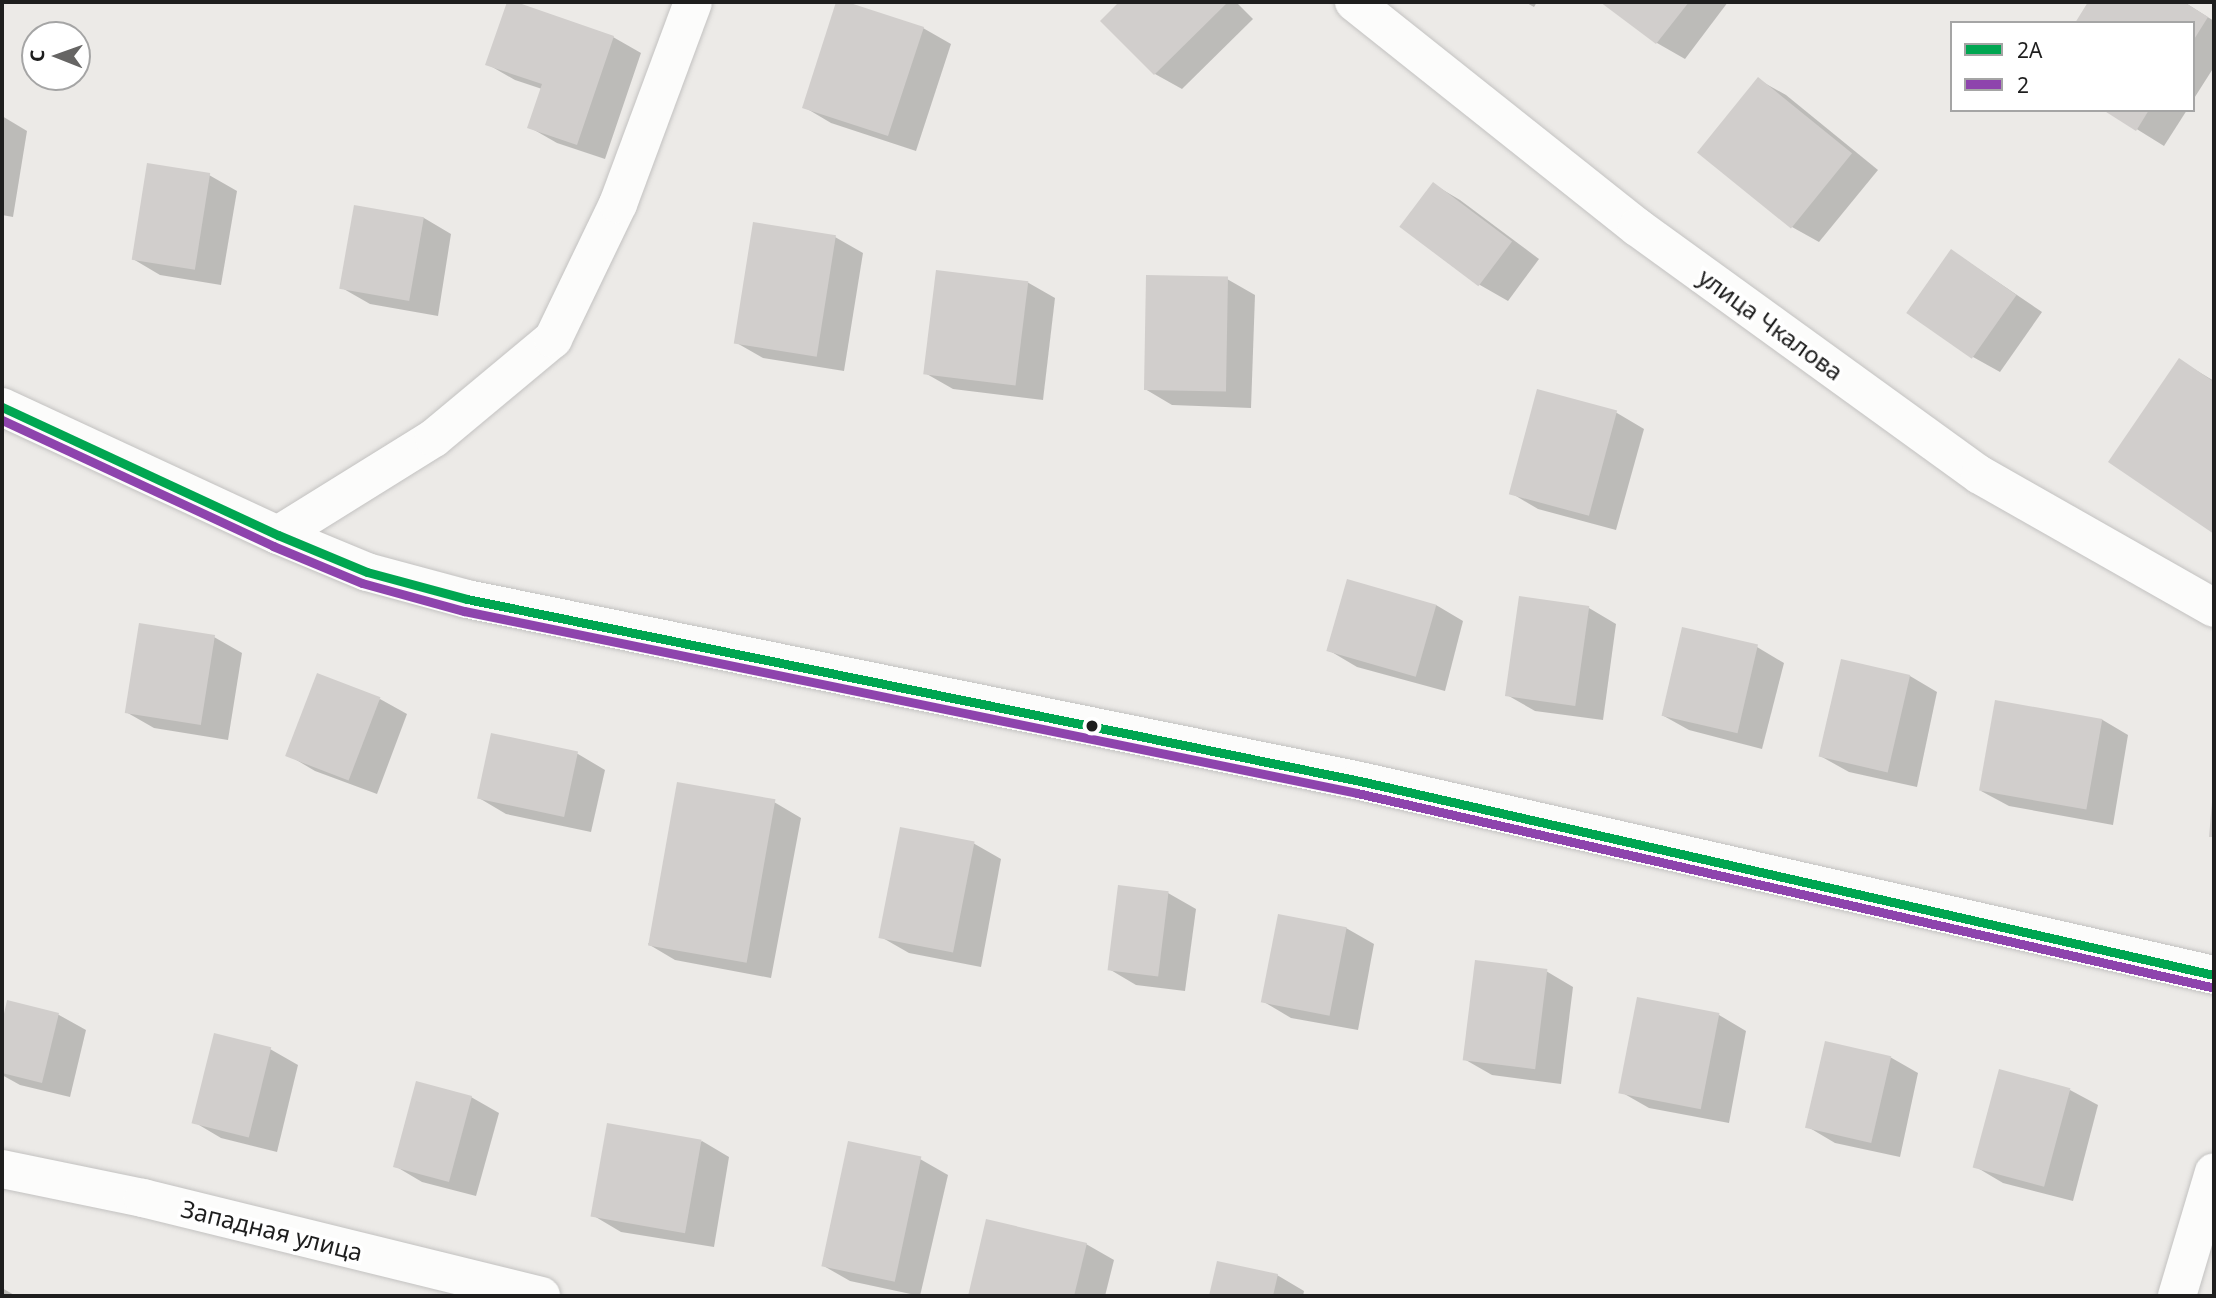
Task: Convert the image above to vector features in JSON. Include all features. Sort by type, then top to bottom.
[{"type":"street","points":[[278,535],[434,438],[553,339],[618,204],[693,2]]},
{"type":"street","name":"улица Чкалова","points":[[1354,2],[1637,227],[1980,475],[2214,608]]},
{"type":"street","points":[[2,407],[278,535],[367,572],[467,599],[1360,781],[2214,975]]},
{"type":"street","name":"Западная улица","points":[[2,1169],[143,1198],[541,1296]]},
{"type":"street","points":[[2177,1296],[2214,1172]]},
{"type":"building","points":[[507,2],[516,2],[614,36],[577,145],[527,128],[542,84],[485,65]]},
{"type":"building","points":[[836,2],[847,2],[924,27],[888,136],[802,108]]},
{"type":"building","points":[[1119,2],[1228,2],[1154,75],[1100,21]]},
{"type":"building","points":[[1600,2],[1689,2],[1656,44]]},
{"type":"building","points":[[2088,2],[2184,2],[2208,17],[2195,38],[2195,21],[2076,21]]},
{"type":"building","points":[[1758,77],[1852,153],[1791,229],[1697,152]]},
{"type":"building","points":[[2106,112],[2148,112],[2136,131]]},
{"type":"building","points":[[147,163],[210,173],[195,270],[132,260]]},
{"type":"building","points":[[1433,182],[1512,242],[1478,286],[1399,227]]},
{"type":"building","points":[[354,205],[424,217],[409,301],[339,289]]},
{"type":"building","points":[[753,222],[836,235],[817,357],[734,343]]},
{"type":"building","points":[[1951,249],[2017,295],[1972,359],[1906,313]]},
{"type":"building","points":[[936,270],[1028,281],[1016,386],[923,374]]},
{"type":"building","points":[[1146,275],[1228,276],[1226,391],[1144,390]]},
{"type":"building","points":[[2179,358],[2214,382],[2214,534],[2108,462]]},
{"type":"building","points":[[1537,389],[1617,410],[1589,516],[1509,494]]},
{"type":"building","points":[[1347,579],[1436,605],[1416,677],[1326,651]]},
{"type":"building","points":[[1519,596],[1589,606],[1575,706],[1505,696]]},
{"type":"building","points":[[139,623],[215,635],[201,725],[125,713]]},
{"type":"building","points":[[1682,627],[1758,645],[1738,733],[1662,716]]},
{"type":"building","points":[[1841,659],[1910,675],[1888,772],[1819,756]]},
{"type":"building","points":[[317,673],[380,697],[349,780],[285,756]]},
{"type":"building","points":[[1995,700],[2102,719],[2086,810],[1979,791]]},
{"type":"building","points":[[491,733],[578,752],[564,817],[477,799]]},
{"type":"building","points":[[677,782],[775,799],[747,963],[648,945]]},
{"type":"building","points":[[2212,802],[2214,837],[2209,837]]},
{"type":"building","points":[[900,827],[975,842],[953,952],[878,938]]},
{"type":"building","points":[[1118,885],[1169,891],[1158,977],[1108,970]]},
{"type":"building","points":[[1278,914],[1347,927],[1330,1016],[1261,1002]]},
{"type":"building","points":[[1475,960],[1547,969],[1535,1069],[1463,1060]]},
{"type":"building","points":[[1637,997],[1719,1013],[1701,1109],[1618,1093]]},
{"type":"building","points":[[7,1000],[59,1013],[42,1083],[2,1073],[2,1023]]},
{"type":"building","points":[[214,1033],[271,1047],[249,1138],[192,1123]]},
{"type":"building","points":[[1825,1041],[1891,1056],[1871,1143],[1805,1128]]},
{"type":"building","points":[[1999,1069],[2070,1088],[2044,1187],[1973,1168]]},
{"type":"building","points":[[416,1081],[472,1096],[449,1182],[393,1167]]},
{"type":"building","points":[[607,1123],[702,1140],[685,1233],[591,1217]]},
{"type":"building","points":[[848,1141],[921,1157],[895,1282],[821,1266]]},
{"type":"building","points":[[986,1219],[1087,1243],[1074,1296],[968,1296]]},
{"type":"building","points":[[1217,1261],[1278,1274],[1273,1296],[1209,1296]]},
{"type":"transit line","name":"2А","points":[[2,407],[278,535],[367,572],[467,599],[1360,781],[2214,975]]},
{"type":"transit line","name":"2","points":[[2,420],[273,546],[362,583],[464,611],[1357,793],[2211,987]]}]
